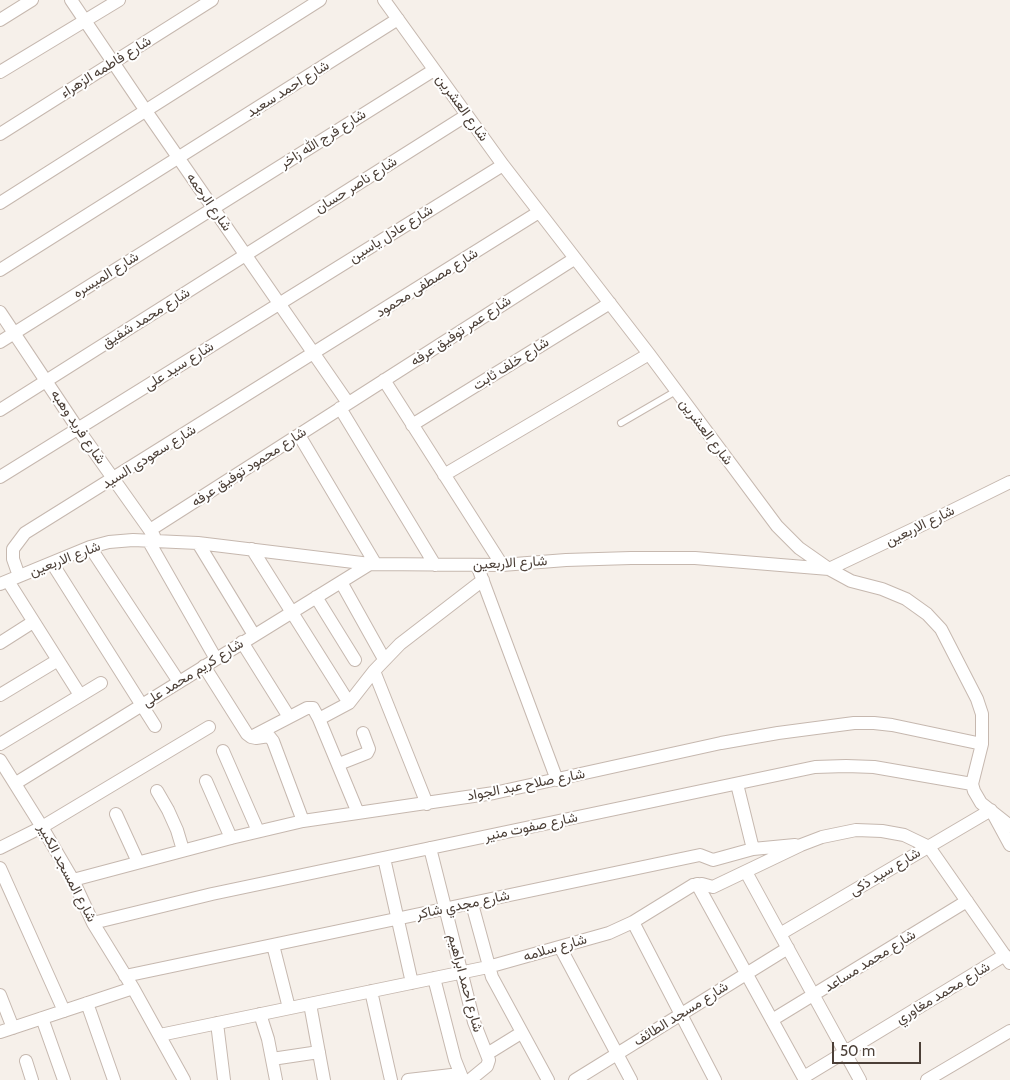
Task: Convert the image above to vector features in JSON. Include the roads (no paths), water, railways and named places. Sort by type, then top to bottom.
[{"type":"street","points":[[0,20],[32,0]]},
{"type":"street","name":"شارع الرحمه","points":[[71,0],[314,354],[436,565]]},
{"type":"street","points":[[0,72],[119,0]]},
{"type":"street","name":"شارع فاطمه الزهراء","points":[[0,134],[212,0]]},
{"type":"street","points":[[0,203],[320,0]]},
{"type":"street","name":"شارع العشرين","points":[[384,0],[503,165],[649,354],[777,526],[799,548],[829,569],[851,581],[882,589],[906,599],[926,614],[941,629],[977,700],[982,714],[982,744],[972,784]]},
{"type":"street","name":"شارع احمد سعيد","points":[[0,270],[398,19]]},
{"type":"street","name":"شارع فرج الله زاخر","points":[[213,208],[434,70]]},
{"type":"street","name":"شارع ناصر حسان","points":[[246,255],[467,115]]},
{"type":"street","name":"شارع عادل ياسين","points":[[279,304],[503,165]]},
{"type":"street","name":"شارع الميسره","points":[[0,342],[213,208]]},
{"type":"street","name":"شارع مصطفى محمود","points":[[314,354],[539,212]]},
{"type":"street","name":"شارع محمد شفيق","points":[[0,410],[246,255]]},
{"type":"street","name":"شارع عمر توفيق عرفه","points":[[344,406],[574,259]]},
{"type":"street","name":"شارع خلف ثابت","points":[[412,425],[610,303]]},
{"type":"street","name":"شارع سيد على","points":[[0,477],[279,304]]},
{"type":"street","name":"شارع فريد وهبه","points":[[0,312],[78,429],[114,479],[151,537],[216,658]]},
{"type":"street","name":"شارع سعودى السيد","points":[[80,695],[33,622],[9,580],[13,549],[18,540],[25,533],[314,354]]},
{"type":"street","points":[[444,475],[649,354]]},
{"type":"street","points":[[384,380],[502,565]]},
{"type":"street","name":"شارع محمود توفيق عرفه","points":[[151,537],[344,406]]},
{"type":"street","points":[[299,435],[372,564]]},
{"type":"street","name":"شارع الاربعين","points":[[9,580],[90,547],[109,542],[151,537],[372,564],[502,565],[576,560],[677,558],[829,569],[1010,482]]},
{"type":"street","points":[[198,543],[254,635]]},
{"type":"street","points":[[90,547],[179,682]]},
{"type":"street","points":[[252,549],[349,704]]},
{"type":"street","points":[[52,563],[155,726]]},
{"type":"street","name":"شارع كريم محمد على","points":[[9,780],[142,705],[372,564]]},
{"type":"street","points":[[478,565],[557,780]]},
{"type":"street","points":[[320,719],[349,704],[384,659],[400,644],[483,580]]},
{"type":"street","points":[[341,582],[384,659]]},
{"type":"street","points":[[316,597],[355,660]]},
{"type":"street","points":[[0,644],[33,622]]},
{"type":"street","points":[[242,642],[289,717]]},
{"type":"street","points":[[0,695],[58,660]]},
{"type":"street","points":[[204,666],[251,737]]},
{"type":"street","points":[[374,671],[426,804]]},
{"type":"street","points":[[0,744],[101,682]]},
{"type":"street","points":[[251,737],[289,717],[311,707],[313,708],[320,719],[358,813]]},
{"type":"street","name":"شارع صلاح عبد الجواد","points":[[73,880],[183,850],[303,821],[494,793],[721,743],[854,723],[892,725],[982,744]]},
{"type":"street","points":[[0,848],[42,826],[209,727]]},
{"type":"street","points":[[339,764],[367,753],[369,749],[363,733]]},
{"type":"street","points":[[251,737],[269,736],[273,741],[303,821]]},
{"type":"street","points":[[223,751],[258,831]]},
{"type":"street","name":"شارع المسجد الكبير","points":[[0,760],[9,780],[42,826],[73,880],[93,923],[160,1035],[184,1080]]},
{"type":"street","name":"شارع صفوت منير","points":[[93,923],[212,894],[815,768],[874,767],[972,784]]},
{"type":"street","points":[[206,781],[231,838]]},
{"type":"street","points":[[737,784],[753,849]]},
{"type":"street","points":[[972,784],[981,803],[1010,826]]},
{"type":"street","points":[[157,791],[174,823],[183,850]]},
{"type":"street","points":[[991,810],[1010,845]]},
{"type":"street","name":"شارع سيد ذكى","points":[[780,934],[991,810]]},
{"type":"street","points":[[116,814],[138,862]]},
{"type":"street","name":"شارع سلامه","points":[[160,1035],[488,967],[609,933],[633,922],[689,887],[702,884],[713,887],[822,837],[856,830],[882,831],[904,835],[929,846]]},
{"type":"street","name":"شارع مجدي شاكر","points":[[125,976],[700,856],[713,860],[753,849],[801,845]]},
{"type":"street","points":[[929,846],[1008,959]]},
{"type":"street","name":"شارع احمد ابراهيم","points":[[430,848],[477,1030],[487,1054]]},
{"type":"street","points":[[384,858],[412,982]]},
{"type":"street","points":[[0,868],[64,1010]]},
{"type":"street","points":[[746,872],[860,1080]]},
{"type":"street","points":[[697,884],[805,1079]]},
{"type":"street","name":"شارع محمد مساعد","points":[[772,1020],[967,901]]},
{"type":"street","points":[[472,904],[488,967],[503,1000],[548,1080]]},
{"type":"street","points":[[633,922],[715,1080]]},
{"type":"street","points":[[273,945],[289,1008]]},
{"type":"street","points":[[560,947],[630,1080]]},
{"type":"street","name":"شارع مسجد الطائف","points":[[574,1080],[788,948]]},
{"type":"street","name":"شارع محمد مغاوري","points":[[805,1079],[845,1052],[1008,959]]},
{"type":"street","points":[[434,978],[455,1060],[464,1078]]},
{"type":"street","points":[[0,1032],[132,988]]},
{"type":"street","points":[[371,991],[391,1080]]},
{"type":"street","points":[[0,994],[13,1028]]},
{"type":"street","points":[[87,1002],[114,1080]]},
{"type":"street","points":[[310,1004],[324,1080]]},
{"type":"street","points":[[260,1014],[276,1080]]},
{"type":"street","points":[[42,1018],[64,1080]]},
{"type":"street","points":[[217,1023],[224,1080]]},
{"type":"street","points":[[927,1080],[1010,1031]]},
{"type":"street","points":[[408,1080],[464,1078],[487,1066],[489,1060],[487,1054],[521,1033]]},
{"type":"street","points":[[272,1059],[319,1052]]},
{"type":"street","points":[[26,1062],[32,1080]]},
{"type":"lane","points":[[621,423],[676,391]]}]
